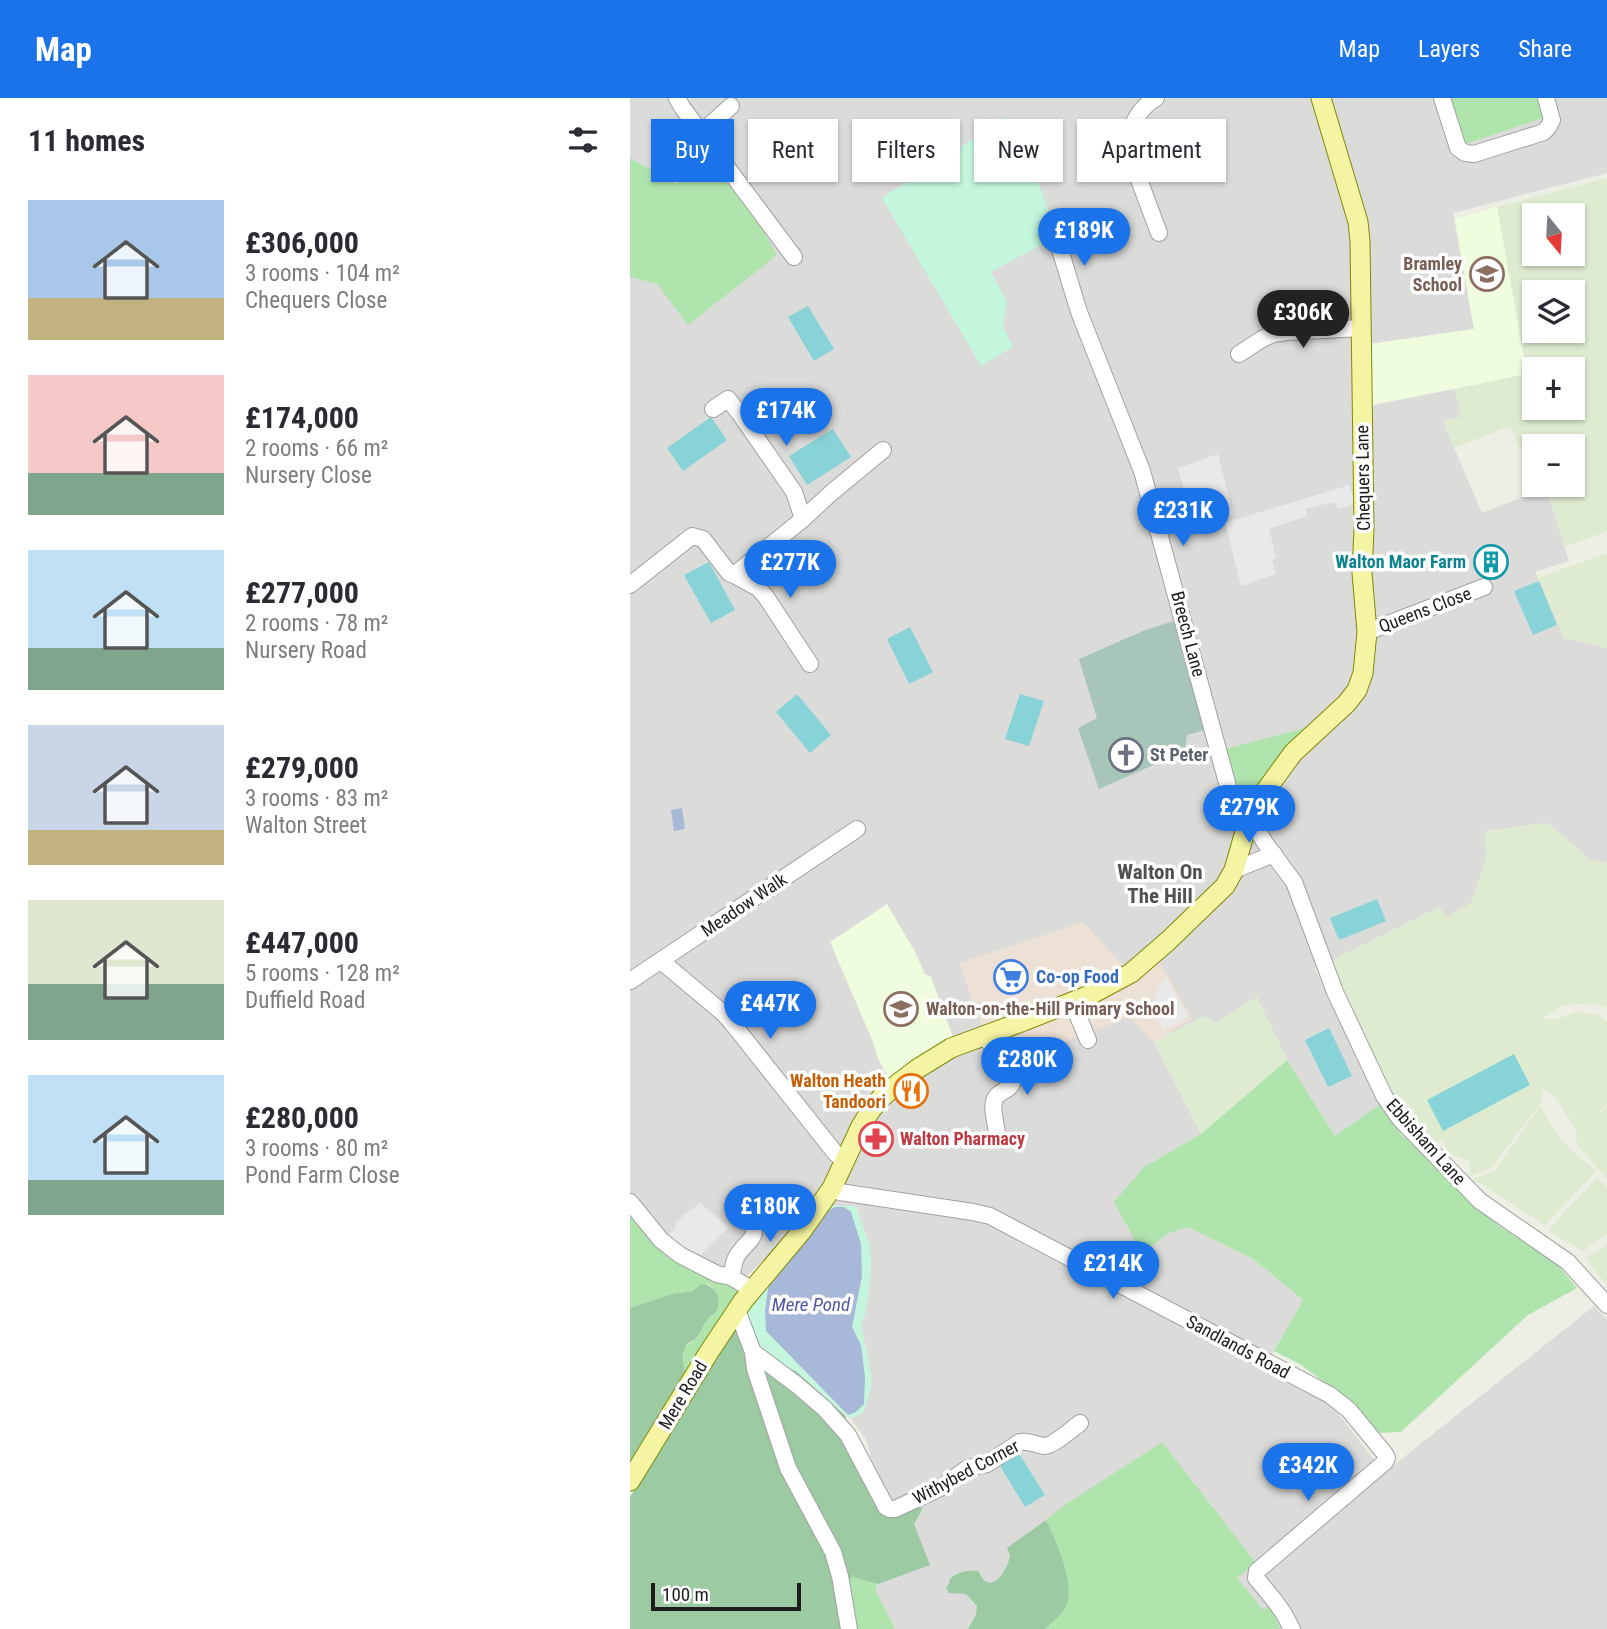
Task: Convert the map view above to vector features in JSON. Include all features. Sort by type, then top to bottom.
[{"type":"main road","name":"Chequers Lane","points":[[1234,870],[1248,821],[1258,801],[1293,753],[1347,703],[1357,690],[1363,673],[1367,632],[1362,573],[1364,529],[1358,222],[1322,98]]},
{"type":"main road","name":"Mere Road","points":[[630,1481],[751,1289],[801,1232],[832,1188],[871,1110],[896,1084],[951,1048],[1093,994],[1130,973],[1226,886],[1234,870]]},
{"type":"street","points":[[677,98],[691,119]]},
{"type":"street","points":[[1156,98],[1147,103],[1135,119],[1129,139],[1133,159],[1159,233]]},
{"type":"street","points":[[1442,98],[1458,148],[1465,153],[1474,154],[1544,132],[1552,120],[1546,98]]},
{"type":"street","points":[[716,119],[731,106]]},
{"type":"street","points":[[734,176],[794,257]]},
{"type":"street","name":"Breech Lane","points":[[1059,246],[1079,312],[1140,461],[1235,812],[1248,821]]},
{"type":"street","points":[[1239,354],[1273,334],[1361,328]]},
{"type":"street","points":[[713,409],[728,399],[794,492],[803,519]]},
{"type":"street","points":[[734,575],[883,450]]},
{"type":"street","points":[[630,585],[692,536],[703,539],[729,573],[758,588],[766,597],[810,664]]},
{"type":"street","name":"Queens Close","points":[[1367,632],[1484,587]]},
{"type":"street","name":"Ebbisham Lane","points":[[1248,821],[1255,826],[1294,882],[1335,992],[1384,1096],[1400,1119],[1480,1201],[1568,1262],[1607,1305]]},
{"type":"street","name":"Meadow Walk","points":[[630,981],[857,829]]},
{"type":"street","points":[[1234,870],[1274,854]]},
{"type":"street","points":[[661,961],[732,1023],[836,1154],[845,1161]]},
{"type":"street","points":[[1072,1002],[1088,1040]]},
{"type":"street","points":[[985,1035],[1013,1081],[1011,1088],[996,1097],[994,1104],[997,1133]]},
{"type":"street","name":"Sandlands Road","points":[[832,1188],[840,1192],[990,1216],[1330,1395],[1349,1410],[1387,1458],[1257,1571],[1255,1578],[1275,1601],[1292,1629]]},
{"type":"street","points":[[630,1202],[670,1247],[700,1266],[751,1289]]},
{"type":"street","points":[[731,1278],[735,1260],[754,1232],[754,1226],[746,1214]]},
{"type":"street","points":[[737,1310],[788,1468],[833,1552],[849,1629]]},
{"type":"street","name":"Withybed Corner","points":[[753,1353],[825,1409],[848,1435],[886,1507],[890,1509],[940,1488],[968,1468],[987,1464],[1020,1442],[1027,1441],[1044,1446],[1051,1444],[1080,1423]]},
{"type":"shaded area","points":[[630,98],[1607,98],[1607,173],[1453,213],[1474,329],[1364,345],[1377,404],[1455,389],[1461,417],[1443,422],[1482,513],[1523,497],[1549,497],[1569,561],[1535,572],[1564,638],[1607,648],[1607,863],[1591,860],[1547,823],[1485,831],[1486,859],[1471,903],[1447,917],[1315,969],[1379,1105],[1335,1136],[1287,1060],[1257,997],[1215,1024],[1205,1016],[1154,1042],[1201,1134],[1144,1167],[1142,1252],[1169,1233],[1188,1226],[1253,1259],[1303,1300],[1263,1371],[1332,1405],[1384,1473],[1594,1306],[1607,1320],[1607,1629],[895,1629],[875,1589],[896,1513],[871,1457],[867,1441],[851,1419],[863,1412],[869,1362],[861,1325],[870,1283],[871,1257],[778,1247],[739,1283],[700,1266],[630,1202],[630,277],[657,284],[687,182],[734,182],[734,119],[651,119],[651,170],[630,158]]},
{"type":"shaded area","points":[[974,138],[974,182],[1038,182],[1058,236],[991,272],[1007,302],[1003,326],[1013,347],[981,366],[882,198],[906,182],[960,182],[960,147]]},
{"type":"shaded area","points":[[1607,178],[1607,531],[1564,547],[1550,497],[1585,497],[1585,434],[1522,434],[1522,446],[1519,447],[1510,426],[1454,448],[1443,421],[1461,417],[1455,389],[1522,375],[1522,420],[1585,420],[1585,357],[1524,357],[1497,207]]},
{"type":"shaded area","name":"Bramley School","points":[[1497,207],[1525,357],[1522,357],[1522,375],[1377,404],[1365,412],[1363,345],[1474,329],[1455,219]]},
{"type":"shaded area","points":[[808,306],[834,349],[814,361],[788,317]]},
{"type":"shaded area","points":[[711,417],[727,440],[683,471],[667,448]]},
{"type":"shaded area","points":[[833,429],[851,457],[807,485],[789,456]]},
{"type":"shaded area","points":[[1218,454],[1233,515],[1194,526],[1178,468]]},
{"type":"shaded area","points":[[1349,485],[1355,504],[1338,509],[1334,502],[1305,509],[1307,516],[1269,529],[1276,557],[1272,560],[1276,574],[1241,586],[1225,523]]},
{"type":"shaded area","points":[[1607,553],[1607,648],[1564,638],[1538,578]]},
{"type":"shaded area","points":[[709,562],[735,610],[711,623],[684,575]]},
{"type":"shaded area","points":[[1539,581],[1557,625],[1533,635],[1514,591]]},
{"type":"shaded area","points":[[1180,619],[1210,729],[1187,735],[1185,751],[1099,789],[1078,728],[1097,718],[1079,659],[1143,631]]},
{"type":"shaded area","points":[[910,627],[933,672],[909,684],[887,639]]},
{"type":"shaded area","points":[[797,694],[831,735],[810,753],[776,712]]},
{"type":"shaded area","points":[[1020,694],[1044,701],[1029,746],[1005,739]]},
{"type":"shaded area","points":[[1547,823],[1591,860],[1607,863],[1607,1007],[1593,1003],[1564,1005],[1541,1019],[1558,1019],[1576,1012],[1598,1015],[1607,1022],[1607,1103],[1591,1119],[1607,1106],[1607,1178],[1576,1144],[1577,1133],[1557,1099],[1543,1088],[1542,1101],[1492,1167],[1469,1177],[1470,1162],[1447,1152],[1444,1139],[1436,1143],[1397,1102],[1326,963],[1439,907],[1447,917],[1471,903],[1486,859],[1485,831]]},
{"type":"shaded area","points":[[1377,899],[1386,921],[1339,940],[1330,918]]},
{"type":"shaded area","name":"Walton-on-the-Hill Primary School","points":[[887,904],[925,974],[931,977],[954,1040],[890,1081],[879,1061],[830,942]]},
{"type":"shaded area","points":[[1083,922],[1130,973],[1154,952],[1192,1019],[1154,1042],[1129,1017],[1013,1062],[985,1035],[959,963]]},
{"type":"shaded area","points":[[1166,977],[1188,1017],[1163,1031],[1152,1007],[1157,989]]},
{"type":"shaded area","points":[[1257,997],[1287,1060],[1201,1134],[1154,1042],[1205,1016],[1215,1023]]},
{"type":"shaded area","points":[[1329,1028],[1352,1076],[1328,1087],[1305,1040]]},
{"type":"shaded area","points":[[1514,1054],[1530,1085],[1443,1131],[1427,1100]]},
{"type":"shaded area","points":[[1540,1106],[1560,1140],[1596,1171],[1545,1225],[1473,1179],[1495,1171]]},
{"type":"shaded area","points":[[1597,1178],[1607,1187],[1607,1233],[1582,1251],[1548,1230]]},
{"type":"shaded area","points":[[700,1203],[729,1227],[698,1257],[668,1236],[676,1227],[675,1224]]},
{"type":"shaded area","name":"Mere Pond","points":[[830,1206],[856,1206],[871,1257],[870,1283],[861,1325],[872,1379],[863,1412],[851,1419],[796,1371],[779,1365],[760,1350],[746,1318],[746,1311]]},
{"type":"shaded area","points":[[1607,1244],[1607,1285],[1585,1258]]},
{"type":"shaded area","points":[[1018,1452],[1045,1495],[1025,1507],[999,1464]]},
{"type":"green space","points":[[1446,98],[1540,98],[1546,117],[1462,145]]},
{"type":"green space","points":[[630,158],[651,170],[651,182],[729,182],[753,213],[777,255],[688,325],[657,284],[630,277]]},
{"type":"green space","points":[[1309,727],[1248,802],[1239,802],[1225,749]]},
{"type":"green space","points":[[1287,1060],[1335,1136],[1379,1105],[1402,1135],[1464,1195],[1498,1225],[1557,1264],[1577,1288],[1528,1315],[1401,1432],[1375,1433],[1349,1401],[1300,1364],[1274,1351],[1303,1300],[1253,1259],[1188,1227],[1169,1233],[1142,1253],[1114,1202],[1144,1167],[1201,1134]]},
{"type":"green space","points":[[630,1212],[728,1284],[739,1289],[739,1294],[687,1377],[683,1361],[684,1350],[715,1313],[718,1305],[716,1294],[709,1284],[694,1291],[672,1294],[630,1308]]},
{"type":"green space","points":[[701,1284],[714,1289],[718,1297],[718,1307],[683,1352],[687,1377],[630,1471],[630,1308],[672,1294],[693,1291]]},
{"type":"green space","points":[[734,1325],[743,1351],[796,1371],[846,1416],[845,1437],[880,1504],[924,1500],[914,1524],[930,1565],[878,1584],[853,1577],[842,1587],[849,1629],[630,1629],[630,1497]]},
{"type":"green space","points":[[1162,1442],[1256,1563],[1237,1578],[1263,1610],[1270,1605],[1280,1629],[1045,1629],[1063,1611],[1068,1595],[1062,1561],[1046,1520]]},
{"type":"green space","points":[[1046,1520],[1066,1572],[1069,1594],[1063,1611],[1045,1629],[968,1629],[976,1615],[977,1606],[966,1594],[949,1593],[946,1588],[950,1579],[967,1571],[978,1571],[989,1583],[997,1580],[1010,1558],[1007,1548]]},
{"type":"green space","points":[[853,1577],[878,1583],[875,1589],[895,1629],[849,1629],[842,1587]]},
{"type":"water","points":[[682,808],[685,829],[674,831],[671,810]]},
{"type":"water","name":"Mere Pond","points":[[844,1207],[851,1212],[861,1244],[862,1276],[852,1327],[861,1345],[865,1377],[864,1404],[848,1415],[766,1331],[765,1311],[769,1282],[829,1210]]},
{"type":"place","name":"Bramley School","points":[[1487,274]]},
{"type":"place","name":"Walton Maor Farm","points":[[1491,562]]},
{"type":"place","name":"St Peter","points":[[1126,755]]},
{"type":"place","name":"Co-op Food","points":[[1011,977]]},
{"type":"place","name":"Walton-on-the-Hill Primary School","points":[[901,1009]]},
{"type":"place","name":"Walton Heath Tandoori","points":[[911,1091]]},
{"type":"place","name":"Walton Pharmacy","points":[[876,1139]]},
{"type":"district","name":"Walton On The Hill","points":[[1160,884]]}]
